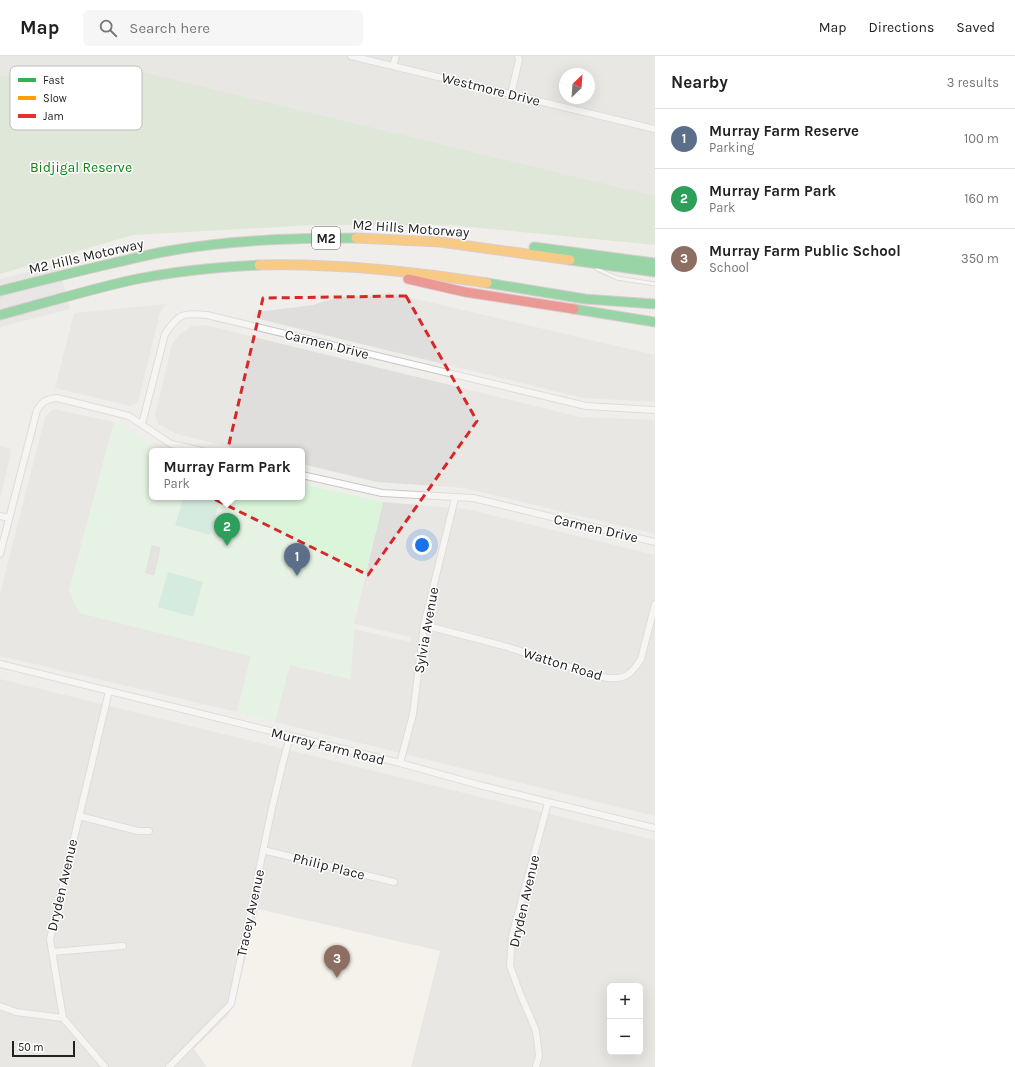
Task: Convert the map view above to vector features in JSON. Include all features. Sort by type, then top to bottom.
[{"type":"highway","name":"M2 Hills Motorway","points":[[0,291],[61,275],[167,251],[208,245],[254,241],[325,238],[391,239],[440,242],[655,272]]},
{"type":"highway","name":"M2","points":[[487,248],[524,246],[655,263]]},
{"type":"highway","name":"M2","points":[[0,315],[116,283],[219,268],[302,264],[352,266],[464,280],[589,299],[655,303]]},
{"type":"highway","name":"M2","points":[[352,266],[465,292],[655,322]]},
{"type":"street","name":"Westmore Drive","points":[[351,56],[655,129]]},
{"type":"street","points":[[393,66],[396,56]]},
{"type":"street","points":[[511,94],[519,60],[518,56]]},
{"type":"street","name":"Carmen Drive","points":[[142,424],[165,334],[180,316],[193,314],[207,315],[586,406],[655,410]]},
{"type":"street","points":[[0,554],[36,410],[42,402],[48,399],[57,398],[128,416],[171,444],[189,448]]},
{"type":"street","name":"Carmen Drive","points":[[305,475],[382,493],[473,498],[655,542]]},
{"type":"street","name":"Sylvia Avenue","points":[[400,763],[413,714],[424,626],[455,498]]},
{"type":"street","points":[[0,516],[9,518]]},
{"type":"street","name":"Watton Road","points":[[424,626],[504,646],[602,677],[614,679],[627,675],[641,659],[655,604]]},
{"type":"street","name":"Murray Farm Road","points":[[0,664],[400,763],[548,803],[655,828]]},
{"type":"street","name":"Dryden Avenue","points":[[63,1018],[50,938],[109,691]]},
{"type":"street","name":"Tracey Avenue","points":[[169,1067],[231,1004],[263,850],[290,736]]},
{"type":"street","name":"Dryden Avenue","points":[[536,1067],[540,1056],[536,1031],[510,966],[512,936],[548,803]]},
{"type":"street","points":[[79,816],[138,831],[149,831]]},
{"type":"street","name":"Philip Place","points":[[263,850],[394,882]]},
{"type":"street","points":[[52,952],[123,946]]},
{"type":"street","points":[[0,1006],[16,1012],[63,1018],[105,1067]]},
{"type":"lane","name":"M2","points":[[580,262],[617,278],[655,284]]},
{"type":"highlighted area","points":[[406,296],[477,421],[368,575],[216,500],[263,298]]},
{"type":"shaded area","points":[[0,56],[655,56],[655,197],[142,96],[142,66],[10,66],[10,74],[0,76]]},
{"type":"shaded area","points":[[391,293],[655,355],[655,402],[583,398],[255,318],[256,312],[313,305],[338,297]]},
{"type":"shaded area","points":[[166,304],[160,313],[138,402],[130,406],[55,388],[74,313]]},
{"type":"shaded area","points":[[205,325],[580,417],[655,420],[655,534],[464,488],[377,482],[305,465],[305,448],[234,448],[176,434],[158,424],[155,415],[172,344],[180,334],[192,326]]},
{"type":"shaded area","points":[[54,409],[114,422],[69,591],[80,613],[251,656],[237,712],[0,656],[0,594],[45,417]]},
{"type":"shaded area","points":[[0,446],[12,449],[0,498]]},
{"type":"shaded area","points":[[383,502],[467,509],[655,555],[655,816],[275,722],[289,665],[350,679],[354,629],[410,642],[411,637],[354,624]]},
{"type":"shaded area","points":[[0,679],[655,840],[655,1067],[0,1067]]},
{"type":"shaded area","points":[[258,909],[440,951],[411,1067],[207,1067],[194,1049],[229,1014],[234,1004]]},
{"type":"green space","name":"Bidjigal Reserve","points":[[142,72],[655,196],[655,245],[449,225],[316,225],[133,235],[0,274],[0,76],[10,74],[10,130],[142,130]]},
{"type":"green space","points":[[114,422],[124,425],[156,448],[149,448],[149,500],[305,500],[305,485],[383,502],[354,622],[351,679],[290,665],[275,722],[237,712],[251,656],[80,613],[69,591]]},
{"type":"green space","points":[[183,500],[220,500],[210,535],[175,525]]},
{"type":"green space","points":[[168,572],[203,582],[193,617],[158,607]]},
{"type":"pier","points":[[58,264],[70,309],[0,327],[0,279]]},
{"type":"building","points":[[152,546],[160,548],[154,575],[146,573]]},
{"type":"traffic: fast","points":[[0,291],[73,272],[191,247],[262,240],[356,238]]},
{"type":"traffic: fast","points":[[534,247],[655,263]]},
{"type":"traffic: fast","points":[[570,260],[655,272]]},
{"type":"traffic: fast","points":[[0,315],[132,280],[196,270],[259,265]]},
{"type":"traffic: fast","points":[[487,283],[585,299],[655,304]]},
{"type":"traffic: fast","points":[[574,309],[655,322]]},
{"type":"traffic: slow","points":[[356,238],[440,242],[570,260]]},
{"type":"traffic: slow","points":[[259,265],[316,265],[373,269],[487,283]]},
{"type":"traffic: jam","points":[[408,279],[465,292],[574,309]]},
{"type":"place","name":"Murray Farm Park","points":[[227,546]]},
{"type":"place","name":"Murray Farm Reserve","points":[[297,576]]},
{"type":"place","name":"Murray Farm Public School","points":[[337,978]]}]
